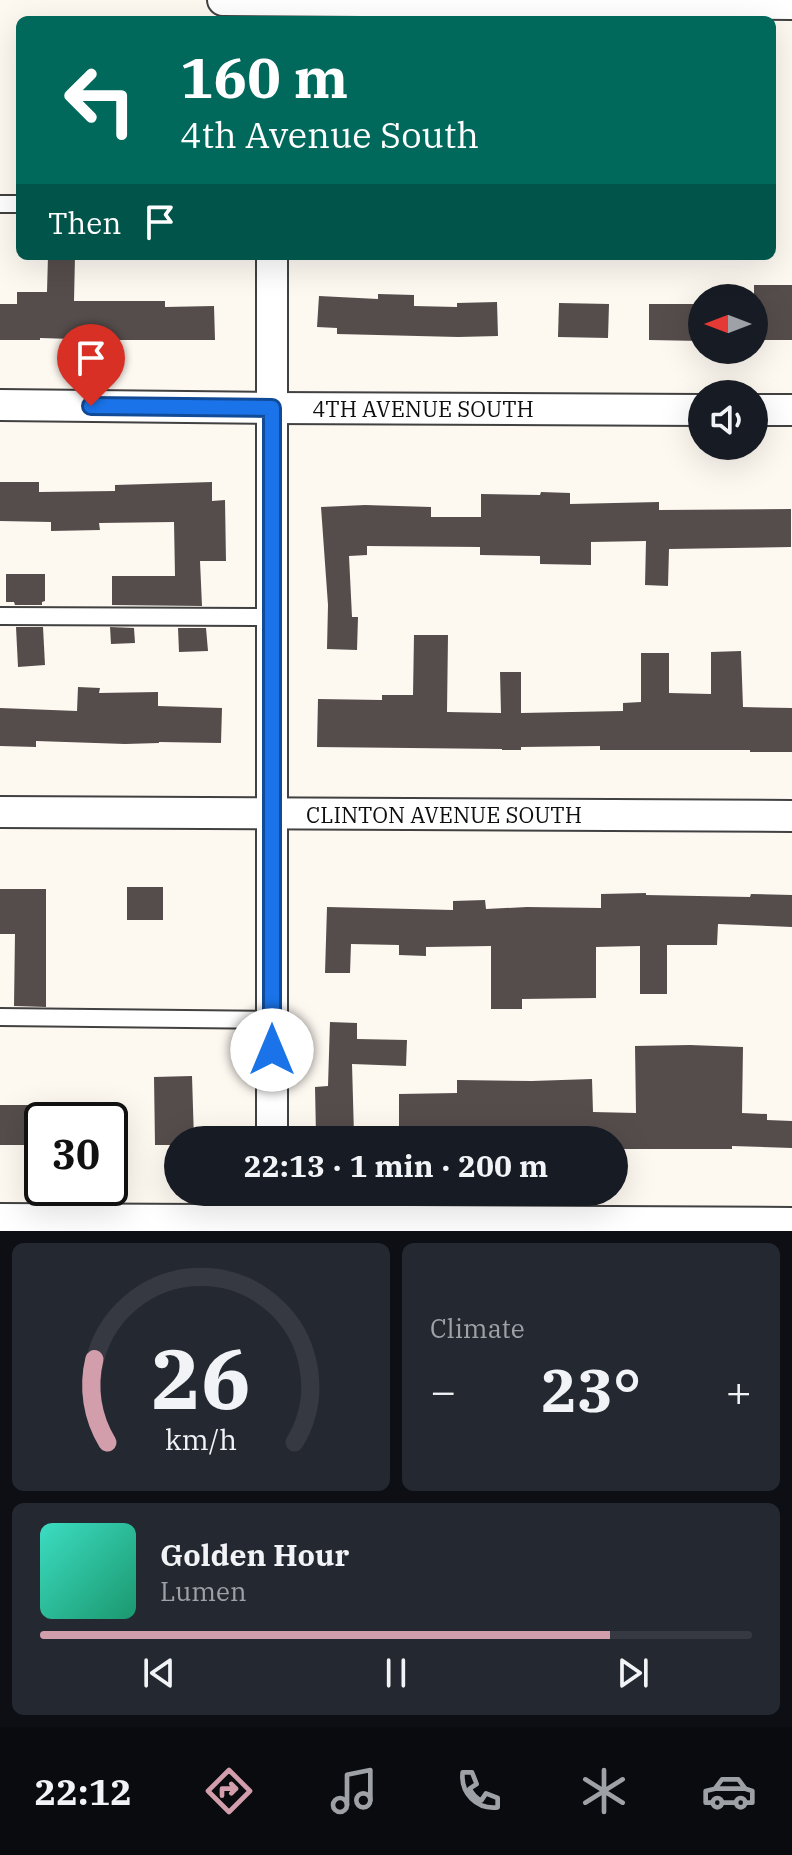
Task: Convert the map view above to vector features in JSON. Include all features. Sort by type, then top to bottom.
[{"type":"street","points":[[223,0],[792,4]]},
{"type":"street","points":[[272,260],[272,1126]]},
{"type":"street","name":"4TH AVENUE SOUTH","points":[[0,405],[688,410]]},
{"type":"street","points":[[768,410],[792,410]]},
{"type":"street","name":"CLINTON AVENUE SOUTH","points":[[0,812],[792,816]]},
{"type":"street","points":[[0,1219],[272,1215],[792,1223]]},
{"type":"lane","points":[[0,616],[272,617]]},
{"type":"lane","points":[[0,1017],[272,1020]]},
{"type":"building","points":[[48,260],[75,260],[74,301],[165,301],[165,307],[214,306],[215,340],[0,340],[0,304],[17,304],[17,292],[47,292]]},
{"type":"building","points":[[768,285],[792,285],[792,340],[768,340]]},
{"type":"building","points":[[378,294],[414,295],[414,306],[457,307],[457,303],[497,302],[498,336],[337,334],[337,328],[317,327],[319,296],[378,299]]},
{"type":"building","points":[[559,303],[609,304],[608,338],[558,337]]},
{"type":"building","points":[[649,304],[688,304],[688,341],[649,340]]},
{"type":"building","points":[[0,482],[39,482],[39,492],[115,491],[115,485],[212,482],[212,501],[225,500],[226,561],[200,561],[202,606],[112,605],[112,576],[175,576],[174,522],[99,523],[100,530],[51,531],[51,522],[0,521]]},
{"type":"building","points":[[541,492],[570,493],[570,504],[659,502],[659,510],[791,509],[791,547],[669,549],[668,586],[645,585],[646,541],[591,542],[591,565],[540,564],[540,556],[480,555],[480,547],[367,546],[367,555],[349,556],[352,617],[358,617],[357,650],[327,649],[328,605],[321,507],[431,507],[431,517],[481,517],[481,494],[540,495]]},
{"type":"building","points":[[6,574],[45,574],[45,601],[42,605],[6,602]]},
{"type":"building","points":[[16,627],[43,627],[45,665],[18,667]]},
{"type":"building","points":[[110,627],[134,628],[135,643],[111,644]]},
{"type":"building","points":[[178,628],[206,628],[208,651],[179,652]]},
{"type":"building","points":[[414,635],[448,635],[447,712],[501,713],[500,672],[521,672],[521,713],[623,711],[623,703],[641,702],[641,653],[669,653],[669,693],[711,694],[711,652],[741,651],[743,707],[792,708],[792,752],[600,750],[600,746],[521,747],[521,750],[317,747],[318,699],[382,700],[382,695],[413,695]]},
{"type":"building","points":[[78,687],[100,688],[99,693],[158,692],[158,706],[222,708],[221,743],[36,741],[36,747],[0,746],[0,708],[77,711]]},
{"type":"building","points":[[127,887],[163,887],[163,920],[127,920]]},
{"type":"building","points":[[0,889],[46,889],[46,1007],[14,1006],[15,934],[0,934]]},
{"type":"building","points":[[601,894],[750,897],[751,894],[792,895],[792,927],[718,924],[717,945],[667,945],[667,994],[640,994],[640,946],[596,947],[596,998],[522,999],[522,1009],[491,1009],[491,946],[426,947],[426,956],[399,955],[399,945],[351,944],[350,973],[325,973],[327,907],[453,910],[453,901],[485,900],[486,909],[601,908]]},
{"type":"building","points":[[330,1022],[357,1023],[357,1039],[407,1040],[406,1066],[352,1064],[354,1126],[316,1126],[315,1087],[328,1086]]},
{"type":"building","points":[[635,1046],[743,1047],[742,1113],[767,1114],[767,1120],[792,1121],[792,1148],[628,1149],[628,1126],[399,1126],[399,1094],[457,1093],[457,1080],[592,1079],[593,1112],[636,1113]]},
{"type":"building","points":[[192,1076],[194,1126],[164,1126],[164,1145],[155,1145],[154,1077]]},
{"type":"building","points":[[0,1105],[24,1105],[24,1145],[0,1145]]},
{"type":"route","points":[[91,406],[272,408],[272,1050]]}]
